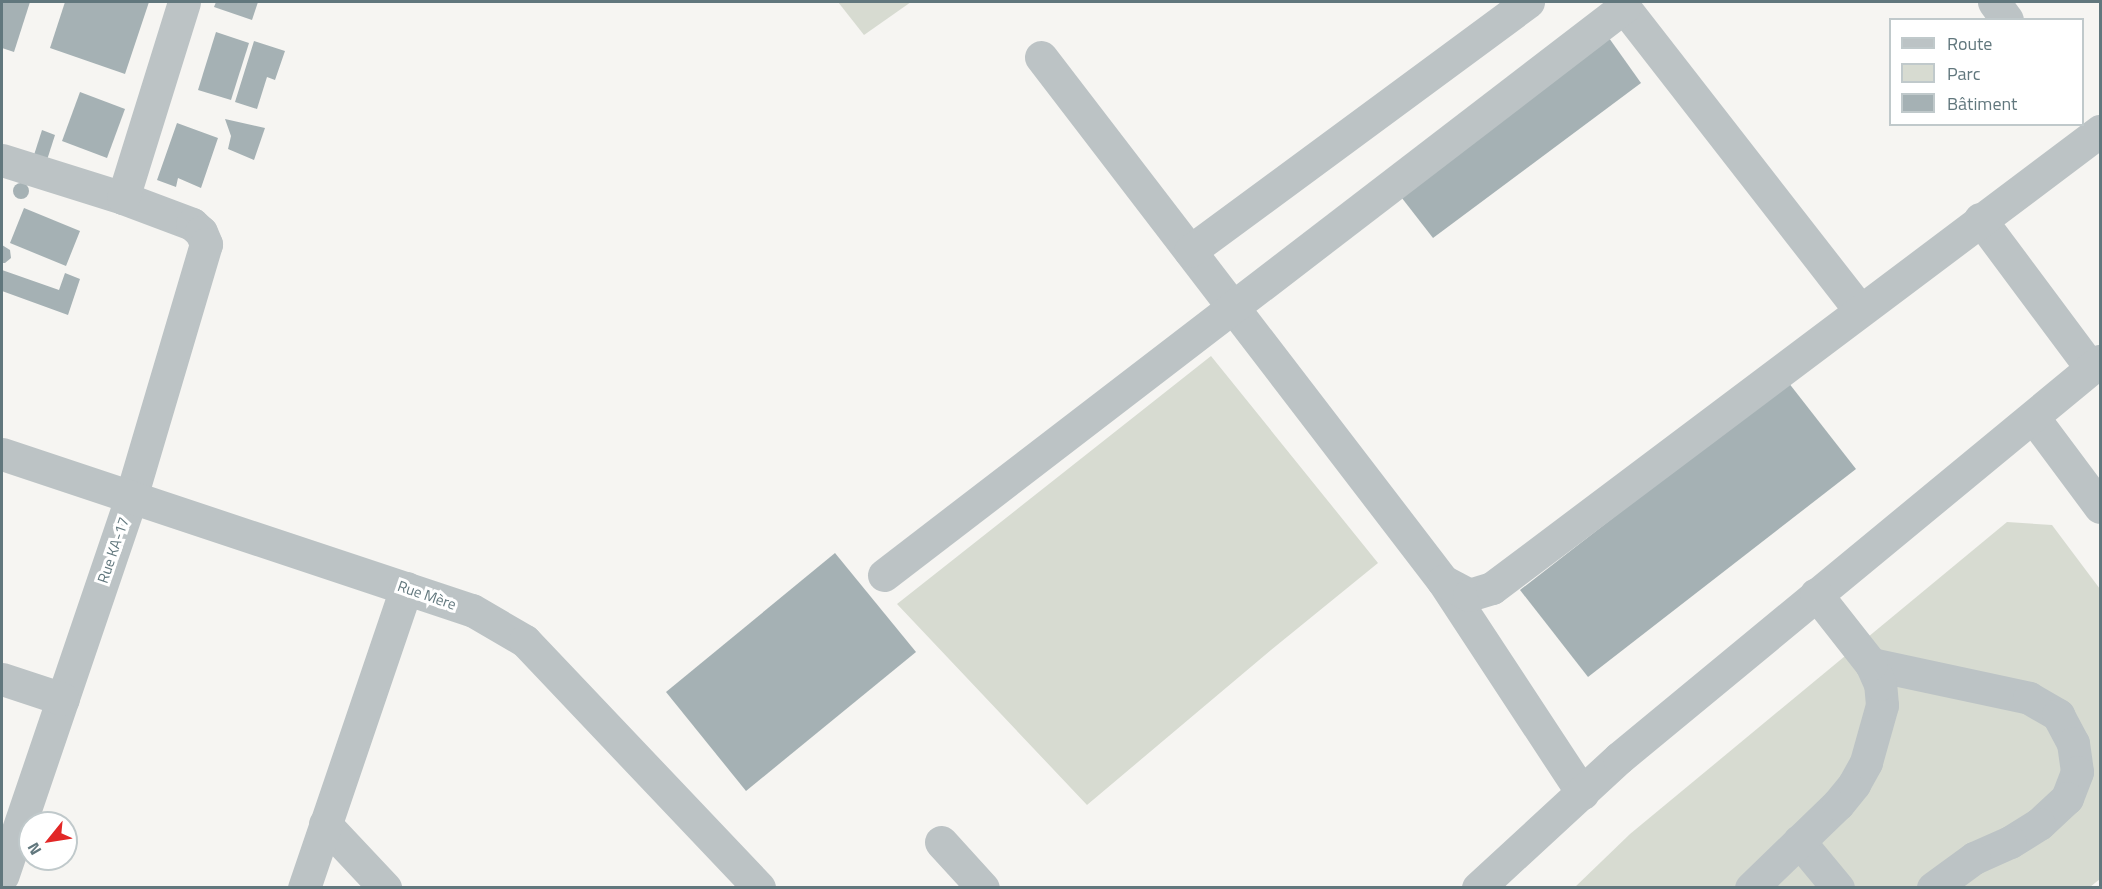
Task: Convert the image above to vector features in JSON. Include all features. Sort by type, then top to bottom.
[{"type":"street","points":[[2,160],[123,198],[184,2]]},
{"type":"street","points":[[1190,251],[1528,2]]},
{"type":"street","points":[[1994,2],[2006,18]]},
{"type":"street","points":[[884,575],[1622,4],[1860,310]]},
{"type":"street","points":[[1041,57],[1443,581],[1582,793]]},
{"type":"street","points":[[1443,581],[1469,596],[1492,588],[1980,219],[2092,130]]},
{"type":"street","name":"Rue KA-17","points":[[2,872],[131,498],[206,244],[201,232],[192,224],[123,198]]},
{"type":"street","points":[[1478,888],[1619,758],[2096,364],[1980,219]]},
{"type":"street","points":[[2033,417],[2100,507]]},
{"type":"street","name":"Rue Mère","points":[[2,453],[131,498],[472,610],[525,641],[759,888]]},
{"type":"street","points":[[304,888],[406,588]]},
{"type":"street","points":[[1754,887],[1838,804],[1854,784],[1866,762],[1882,705],[1880,684],[1871,664],[1816,594]]},
{"type":"street","points":[[1871,664],[2029,698],[2058,715],[2073,742],[2077,772],[2067,798],[2039,824],[2010,842],[1974,858],[1933,888]]},
{"type":"street","points":[[2,679],[63,699]]},
{"type":"street","points":[[325,824],[385,888]]},
{"type":"street","points":[[1799,841],[1838,888]]},
{"type":"street","points":[[941,842],[982,888]]},
{"type":"green space","points":[[838,2],[911,2],[864,35]]},
{"type":"green space","points":[[1211,356],[1378,563],[1087,805],[897,604]]},
{"type":"green space","points":[[2007,522],[2052,525],[2100,589],[2100,879],[2090,887],[1574,888],[1630,834]]},
{"type":"building","points":[[2,2],[30,2],[14,52],[2,48]]},
{"type":"building","points":[[65,2],[149,2],[125,74],[50,48]]},
{"type":"building","points":[[216,2],[258,2],[252,20],[214,7]]},
{"type":"building","points":[[216,32],[249,43],[231,100],[198,90]]},
{"type":"building","points":[[1609,38],[1641,83],[1433,238],[1398,193]]},
{"type":"building","points":[[254,41],[285,51],[275,80],[267,77],[257,109],[235,102]]},
{"type":"building","points":[[80,92],[125,109],[107,158],[62,141]]},
{"type":"building","points":[[225,119],[265,128],[254,160],[228,149],[231,136]]},
{"type":"building","points":[[177,123],[218,138],[201,188],[178,178],[176,187],[157,180]]},
{"type":"building","points":[[42,130],[55,135],[47,160],[34,155]]},
{"type":"building","points":[[21,183],[27,185],[29,191],[27,197],[21,199],[15,197],[13,191],[15,185]]},
{"type":"building","points":[[24,208],[80,231],[66,266],[10,243]]},
{"type":"building","points":[[2,245],[10,250],[11,258],[5,263],[2,263]]},
{"type":"building","points":[[2,270],[59,290],[65,273],[80,279],[68,315],[2,291]]},
{"type":"building","points":[[1788,382],[1856,469],[1588,677],[1520,590]]},
{"type":"building","points":[[835,553],[916,652],[746,791],[666,692]]}]
